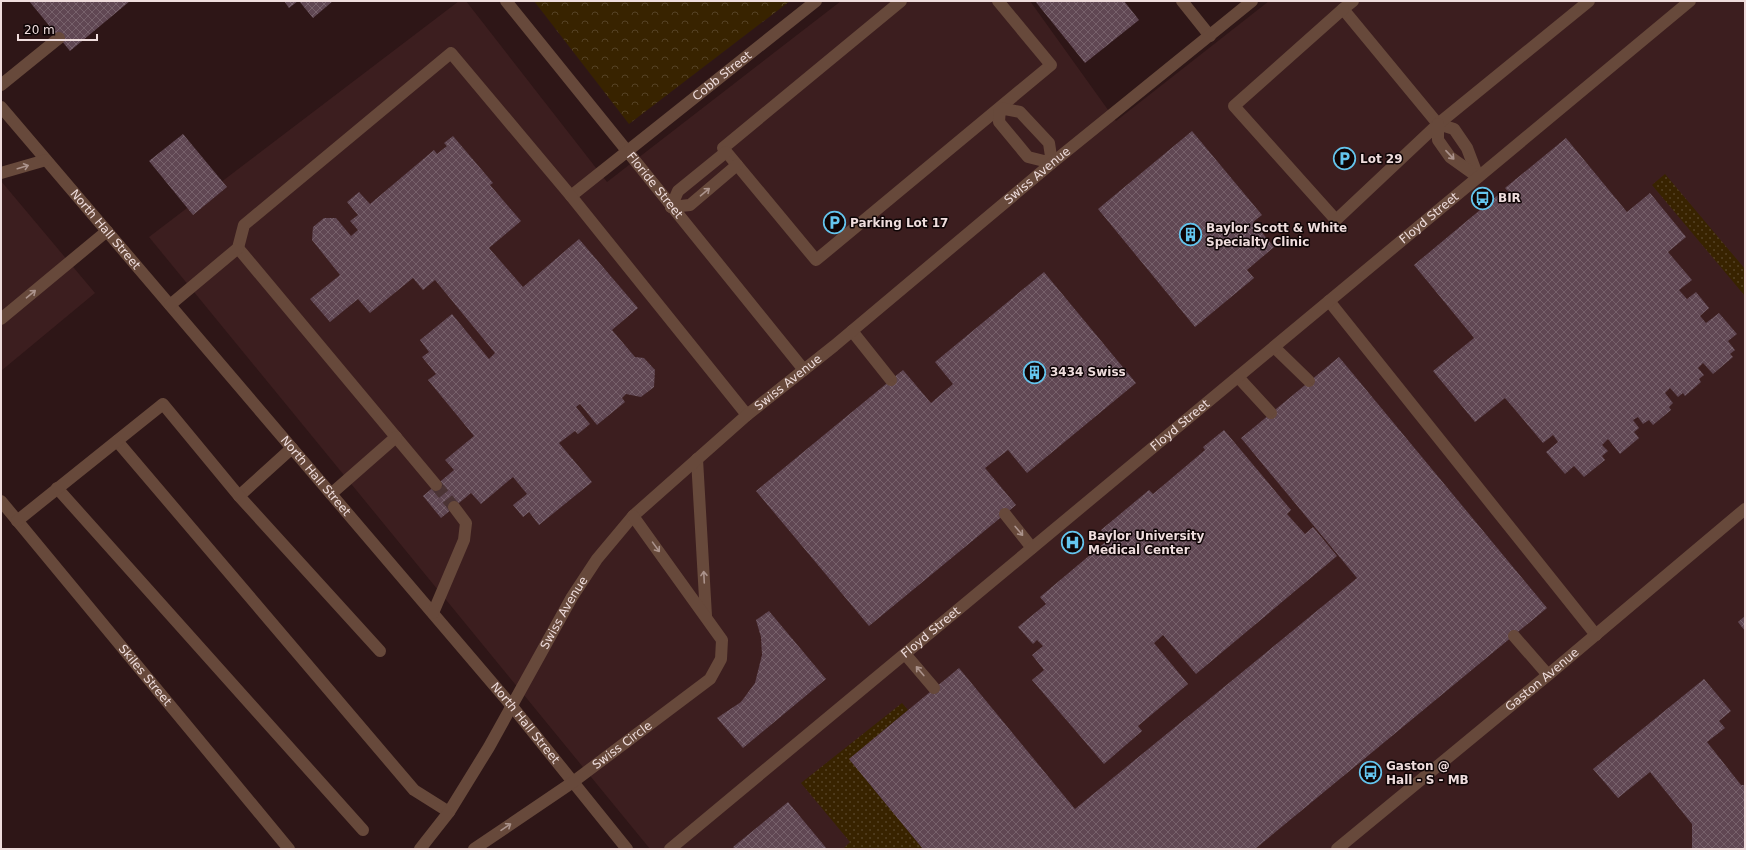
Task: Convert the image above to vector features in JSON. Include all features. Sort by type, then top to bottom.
[{"type":"street","name":"Floride Street","points":[[506,1],[804,370]]},
{"type":"street","name":"Cobb Street","points":[[571,196],[816,1]]},
{"type":"street","points":[[901,1],[723,148],[816,260],[1051,65],[998,1]]},
{"type":"street","points":[[1182,1],[1210,36]]},
{"type":"street","name":"Swiss Avenue","points":[[420,849],[449,812],[490,747],[511,705],[572,597],[597,559],[633,516],[748,416],[1052,163],[1252,1]]},
{"type":"street","points":[[1478,177],[1467,148],[1454,129],[1438,124],[1348,5],[1234,106],[1336,220],[1438,124],[1589,1]]},
{"type":"street","name":"Floyd Street","points":[[670,849],[1690,1]]},
{"type":"street","points":[[1,85],[59,38]]},
{"type":"street","points":[[170,305],[238,248],[244,225],[451,53],[571,196],[748,416]]},
{"type":"street","name":"North Hall Street","points":[[1,107],[511,705],[627,849]]},
{"type":"street","points":[[1000,108],[1020,112],[1049,142],[1052,163],[1028,156],[999,122],[1000,108]]},
{"type":"street","points":[[1438,124],[1438,140],[1450,157],[1478,177]]},
{"type":"street","points":[[726,152],[678,191],[671,207],[690,205],[738,165]]},
{"type":"street","points":[[1,173],[46,160]]},
{"type":"street","points":[[1,319],[107,231]]},
{"type":"street","points":[[238,248],[436,485]]},
{"type":"street","points":[[1329,301],[1596,634]]},
{"type":"street","points":[[852,331],[891,380]]},
{"type":"street","points":[[1274,347],[1309,381]]},
{"type":"street","points":[[1238,377],[1271,412]]},
{"type":"street","points":[[17,520],[162,404],[239,496],[380,650]]},
{"type":"street","points":[[331,494],[396,437]]},
{"type":"street","points":[[117,441],[414,790],[449,812]]},
{"type":"street","points":[[239,496],[292,448]]},
{"type":"street","points":[[697,459],[706,616]]},
{"type":"street","points":[[57,488],[363,830]]},
{"type":"street","name":"Skiles Street","points":[[1,501],[289,849]]},
{"type":"street","points":[[433,613],[464,540],[466,523],[454,506]]},
{"type":"street","name":"Gaston Avenue","points":[[1337,849],[1548,676],[1745,509]]},
{"type":"street","points":[[1005,514],[1032,548]]},
{"type":"street","name":"Swiss Circle","points":[[474,849],[573,782],[710,679],[721,659],[722,640],[633,516]]},
{"type":"street","points":[[1514,636],[1548,676]]},
{"type":"street","points":[[905,654],[934,688]]},
{"type":"shaded area","name":"Baylor University Medical Center","points":[[459,1],[466,1],[607,182],[841,1],[1030,1],[1116,121],[1269,1],[1745,1],[1745,849],[650,849],[149,237]]},
{"type":"shaded area","points":[[1,181],[95,293],[1,371]]},
{"type":"green space","points":[[534,1],[790,1],[629,124]]},
{"type":"green space","points":[[1665,174],[1745,269],[1745,296],[1652,185]]},
{"type":"green space","points":[[902,703],[908,710],[849,759],[923,849],[843,849],[850,842],[801,783]]},
{"type":"building","points":[[29,1],[130,1],[70,51]]},
{"type":"building","points":[[284,1],[298,1],[289,8]]},
{"type":"building","points":[[299,1],[333,1],[313,18]]},
{"type":"building","points":[[1035,1],[1124,1],[1139,20],[1085,63]]},
{"type":"building","name":"Baylor Scott & White Specialty Clinic","points":[[1192,131],[1262,215],[1253,222],[1274,247],[1247,270],[1254,278],[1195,327],[1098,209]]},
{"type":"building","points":[[183,134],[227,187],[193,215],[149,161]]},
{"type":"building","points":[[453,136],[493,183],[490,185],[521,221],[489,248],[523,287],[579,239],[638,308],[612,330],[635,357],[644,358],[655,370],[654,387],[641,397],[626,394],[622,398],[625,402],[597,425],[580,404],[576,407],[590,424],[578,434],[575,431],[559,443],[592,482],[539,525],[529,512],[523,517],[513,505],[527,494],[513,477],[481,504],[471,493],[441,518],[423,496],[454,470],[445,460],[474,436],[428,380],[436,374],[422,357],[429,352],[420,340],[452,314],[489,359],[495,353],[435,280],[423,290],[413,278],[370,313],[358,299],[330,322],[310,299],[340,275],[312,240],[313,227],[324,218],[336,218],[351,236],[358,230],[350,221],[358,215],[347,202],[359,192],[370,204],[434,150],[437,154],[447,146],[444,143]]},
{"type":"building","points":[[1566,138],[1627,212],[1650,193],[1686,237],[1668,252],[1692,280],[1679,290],[1687,299],[1696,292],[1709,308],[1700,316],[1706,323],[1719,313],[1737,334],[1728,341],[1735,350],[1730,354],[1733,357],[1713,374],[1703,363],[1698,368],[1704,375],[1699,379],[1701,382],[1685,396],[1683,393],[1678,397],[1670,388],[1665,393],[1673,403],[1669,407],[1671,410],[1653,425],[1649,420],[1643,424],[1638,417],[1633,420],[1639,428],[1634,432],[1639,438],[1620,454],[1608,439],[1602,445],[1608,451],[1602,456],[1605,460],[1584,477],[1574,466],[1565,474],[1546,452],[1558,442],[1553,435],[1543,443],[1505,398],[1475,422],[1433,371],[1474,338],[1414,265],[1498,195],[1501,199],[1509,192],[1505,188]]},
{"type":"building","points":[[1044,272],[1136,383],[1027,473],[1008,450],[985,468],[1016,505],[869,626],[756,491],[903,370],[931,403],[953,384],[935,362]]},
{"type":"building","points":[[1339,357],[1547,608],[1255,849],[923,849],[849,759],[959,668],[1075,809],[1357,578],[1241,438]]},
{"type":"building","points":[[1224,430],[1291,510],[1287,514],[1305,534],[1313,527],[1337,556],[1196,674],[1163,635],[1154,643],[1188,684],[1138,726],[1142,731],[1104,764],[1032,680],[1044,670],[1032,655],[1043,646],[1037,640],[1033,644],[1018,627],[1046,604],[1040,597],[1109,539],[1101,530],[1149,490],[1153,494],[1205,450],[1203,447]]},
{"type":"building","points":[[769,611],[826,679],[743,748],[717,718],[741,702],[755,683],[762,655],[761,637],[756,620]]},
{"type":"building","points":[[1745,616],[1745,631],[1738,622]]},
{"type":"building","points":[[1704,679],[1731,711],[1719,721],[1725,728],[1707,742],[1741,785],[1745,785],[1745,849],[1692,849],[1692,824],[1650,772],[1618,798],[1593,769]]},
{"type":"building","points":[[788,802],[827,849],[735,849],[733,847]]},
{"type":"tunnel","points":[[436,485],[454,507]]},
{"type":"place","name":"Lot 29","points":[[1344,159]]},
{"type":"place","name":"BIR","points":[[1483,198]]},
{"type":"place","name":"Parking Lot 17","points":[[835,223]]},
{"type":"place","name":"Baylor Scott & White Specialty Clinic","points":[[1191,235]]},
{"type":"place","name":"3434 Swiss","points":[[1035,372]]},
{"type":"place","name":"Baylor University Medical Center","points":[[1072,543]]},
{"type":"place","name":"Gaston @ Hall - S - MB","points":[[1371,773]]}]
